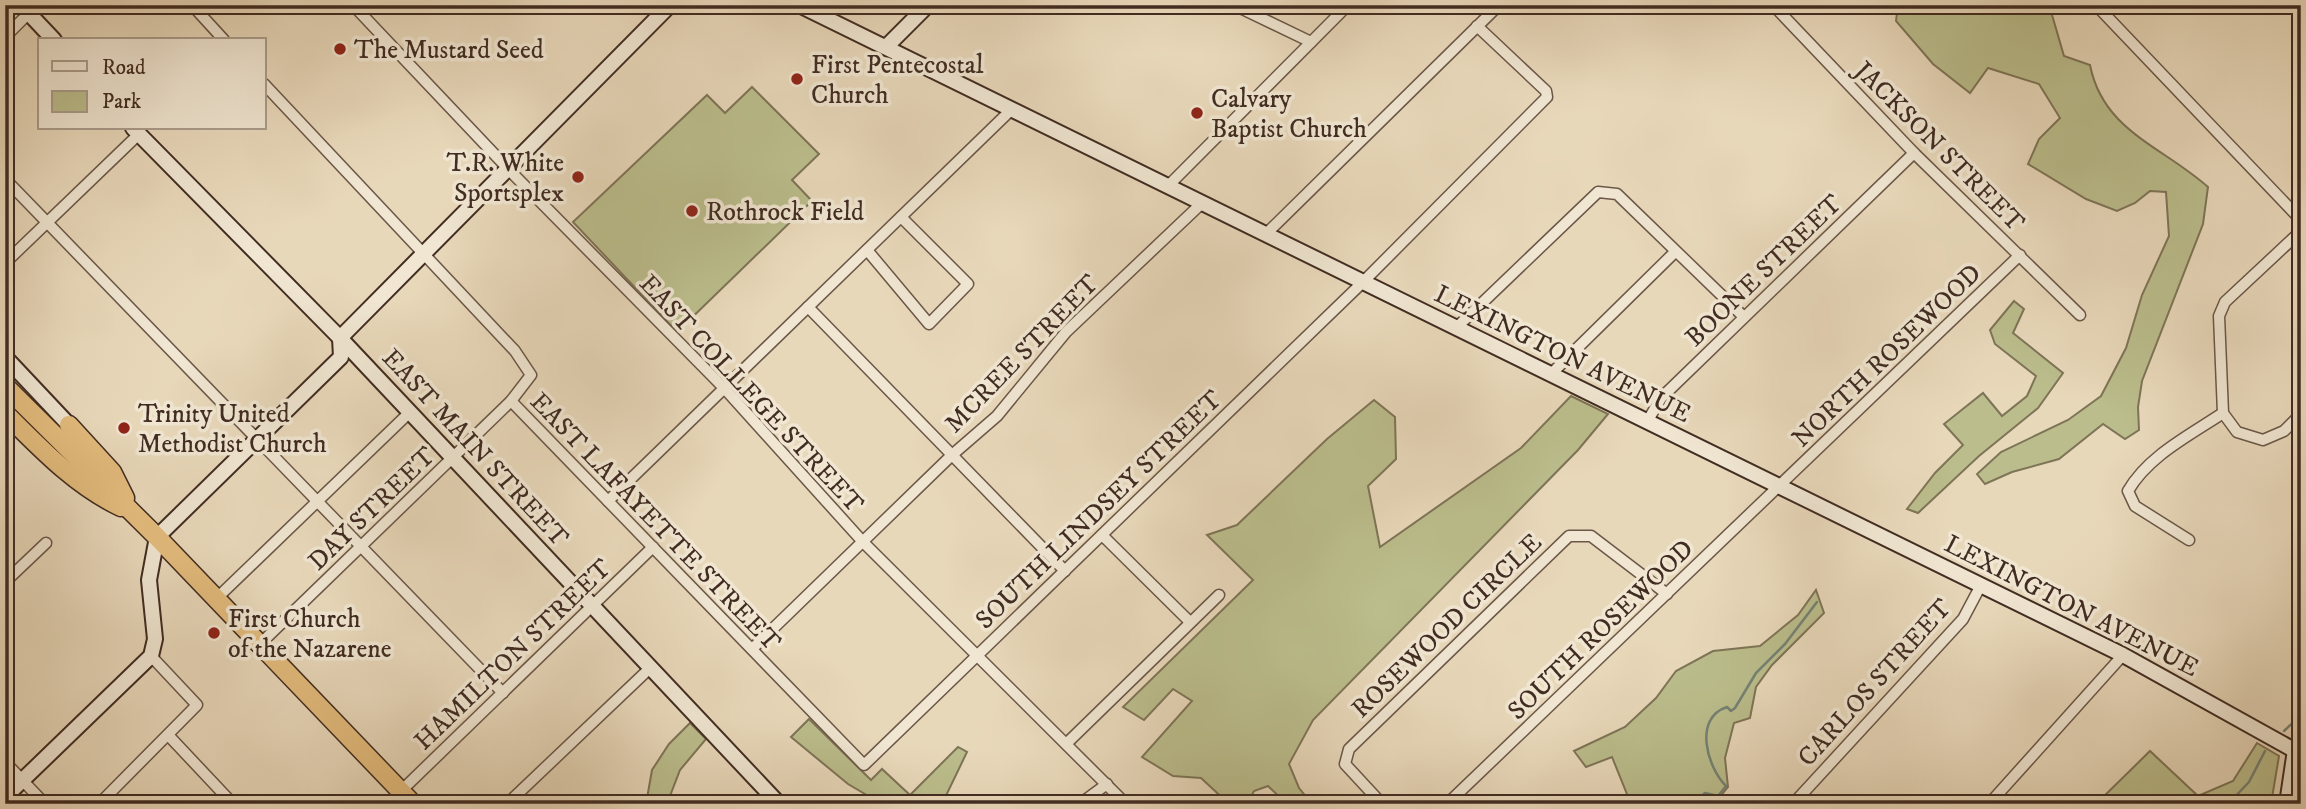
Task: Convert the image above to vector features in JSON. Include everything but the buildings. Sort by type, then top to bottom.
[{"type":"highway","points":[[7,388],[217,598],[407,797]]},
{"type":"highway","points":[[5,413],[48,456],[99,497],[131,511]]},
{"type":"highway","points":[[69,425],[112,472],[131,511]]},
{"type":"street","points":[[192,5],[222,38]]},
{"type":"street","name":"EAST COLLEGE STREET","points":[[354,5],[508,168],[724,388],[863,542],[1126,804]]},
{"type":"street","points":[[5,797],[151,656],[155,639],[149,580],[157,537],[341,357],[340,338],[670,5]]},
{"type":"street","name":"LEXINGTON AVENUE","points":[[799,5],[1362,283],[1782,485],[2123,655],[2298,752]]},
{"type":"street","points":[[886,47],[928,5]]},
{"type":"street","points":[[1234,5],[1311,42]]},
{"type":"street","points":[[1168,186],[1348,5]]},
{"type":"street","points":[[1266,234],[1499,5]]},
{"type":"street","name":"JACKSON STREET","points":[[1773,5],[1914,153],[2080,315]]},
{"type":"street","points":[[2096,5],[2301,220]]},
{"type":"street","points":[[5,37],[25,9],[52,38]]},
{"type":"street","name":"SOUTH LINDSEY STREET","points":[[864,765],[1362,283],[1547,97],[1546,91],[1477,26]]},
{"type":"street","name":"EAST LAFAYETTE STREET","points":[[266,86],[515,351],[531,375],[511,401],[864,765]]},
{"type":"street","points":[[608,501],[1010,111]]},
{"type":"street","points":[[5,263],[136,131]]},
{"type":"street","name":"EAST MAIN STREET","points":[[136,131],[340,338],[451,459],[779,804]]},
{"type":"street","name":"BOONE STREET","points":[[1647,422],[1661,398],[1914,153]]},
{"type":"street","points":[[5,179],[503,693]]},
{"type":"street","points":[[1457,327],[1598,192],[1617,194],[1744,317]]},
{"type":"street","name":"MCREE STREET","points":[[752,649],[952,455],[997,416],[1066,332],[1201,204]]},
{"type":"street","points":[[867,250],[929,324],[968,284],[901,217]]},
{"type":"street","points":[[2301,232],[2225,303],[2219,316],[2223,413],[2237,432],[2263,440],[2284,431],[2301,414]]},
{"type":"street","points":[[1551,374],[1675,252]]},
{"type":"street","name":"NORTH ROSEWOOD","points":[[1782,485],[2020,255]]},
{"type":"street","points":[[808,307],[1065,571]]},
{"type":"street","points":[[5,357],[69,425]]},
{"type":"street","name":"DAY STREET","points":[[260,644],[511,401]]},
{"type":"street","points":[[217,598],[409,413]]},
{"type":"street","points":[[2189,540],[2134,506],[2128,491],[2135,479],[2161,454],[2223,413]]},
{"type":"street","name":"SOUTH ROSEWOOD","points":[[1447,804],[1782,485]]},
{"type":"street","points":[[1102,535],[1190,622]]},
{"type":"street","name":"ROSEWOOD CIRCLE","points":[[1382,804],[1345,764],[1349,749],[1569,536],[1591,536],[1667,594]]},
{"type":"street","points":[[5,582],[46,543]]},
{"type":"street","name":"HAMILTON STREET","points":[[407,797],[503,693],[653,547]]},
{"type":"street","name":"CARLOS STREET","points":[[1793,804],[1963,619],[1981,585]]},
{"type":"street","points":[[1067,743],[1219,595]]},
{"type":"street","points":[[1989,804],[2123,655]]},
{"type":"street","points":[[99,804],[197,705],[151,656]]},
{"type":"street","points":[[507,804],[649,669]]},
{"type":"street","points":[[169,736],[233,804]]},
{"type":"street","points":[[2287,804],[2298,752]]},
{"type":"street","points":[[5,762],[45,804]]},
{"type":"street","points":[[1080,804],[1107,784]]},
{"type":"green space","points":[[1898,5],[2054,5],[2050,8],[2064,56],[2090,65],[2097,88],[2107,106],[2121,122],[2208,187],[2203,224],[2142,381],[2138,407],[2139,430],[2125,439],[2103,424],[2059,459],[2012,472],[1985,484],[1977,474],[2001,452],[2068,420],[2101,396],[2126,348],[2142,295],[2169,236],[2166,192],[2150,191],[2135,203],[2117,211],[2086,199],[2028,164],[2039,139],[2060,118],[2039,84],[1988,68],[1970,93],[1933,64],[1896,21]]},
{"type":"green space","name":"Rothrock Field","points":[[752,87],[819,154],[792,180],[812,201],[677,332],[573,222],[707,95],[725,113]]},
{"type":"green space","points":[[2014,301],[2024,309],[2013,333],[2063,373],[2038,408],[1979,456],[1918,513],[1907,509],[1935,473],[1963,445],[1944,424],[1983,393],[2002,416],[2027,396],[2036,376],[1995,344],[1990,330]]},
{"type":"green space","points":[[1571,396],[1608,414],[1578,450],[1313,720],[1289,764],[1299,788],[1307,798],[1301,804],[1287,804],[1268,786],[1254,791],[1247,804],[1229,804],[1201,778],[1173,776],[1142,757],[1192,701],[1173,689],[1144,720],[1123,707],[1253,580],[1207,535],[1237,525],[1327,439],[1374,400],[1395,417],[1396,459],[1368,486],[1380,547],[1521,448]]},
{"type":"green space","points":[[1816,590],[1824,613],[1772,665],[1756,687],[1750,718],[1734,723],[1725,758],[1728,787],[1714,804],[1631,804],[1612,757],[1586,767],[1574,751],[1625,727],[1656,698],[1676,671],[1713,651],[1760,646],[1798,615]]},
{"type":"green space","points":[[809,719],[871,780],[882,769],[910,795],[958,747],[967,752],[942,804],[882,804],[848,784],[791,737]]},
{"type":"green space","points":[[690,723],[706,739],[680,770],[670,796],[677,804],[646,804],[652,770],[669,744]]},
{"type":"green space","points":[[2257,743],[2279,756],[2271,804],[2096,804],[2150,751],[2198,796],[2233,781]]},
{"type":"waterway","points":[[1700,804],[1700,797],[1705,793],[1718,796],[1726,786],[1719,778],[1709,756],[1707,732],[1710,721],[1716,713],[1727,707],[1731,711],[1735,708],[1756,673],[1785,644],[1817,602]]},
{"type":"waterway","points":[[2284,731],[2301,715]]},
{"type":"waterway","points":[[2228,804],[2249,782],[2265,751]]},
{"type":"place","name":"The Mustard Seed","points":[[340,49]]},
{"type":"place","name":"First Pentecostal Church","points":[[797,79]]},
{"type":"place","name":"Calvary Baptist Church","points":[[1197,113]]},
{"type":"place","name":"T.R. White Sportsplex","points":[[578,177]]},
{"type":"place","name":"Rothrock Field","points":[[692,211]]},
{"type":"place","name":"Trinity United Methodist Church","points":[[124,428]]},
{"type":"place","name":"First Church of the Nazarene","points":[[214,633]]}]
